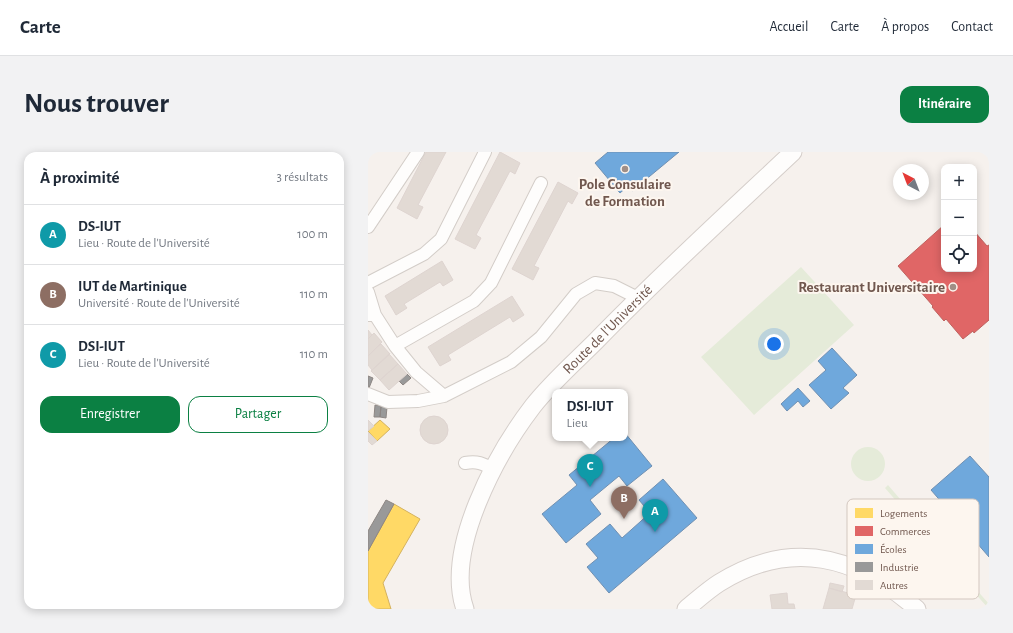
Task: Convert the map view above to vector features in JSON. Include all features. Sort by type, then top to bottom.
[{"type":"main road","name":"Route de l'Université","points":[[465,609],[460,596],[460,566],[465,540],[478,500],[509,439],[534,405],[638,298],[793,152]]},
{"type":"main road","points":[[686,609],[719,583],[743,570],[761,563],[797,556],[825,559],[847,565]]},
{"type":"main road","points":[[904,599],[917,609]]},
{"type":"street","points":[[368,227],[418,152]]},
{"type":"street","points":[[368,283],[424,254],[441,239],[485,152]]},
{"type":"street","points":[[394,346],[474,301],[492,284],[541,183]]},
{"type":"street","points":[[368,394],[388,402],[418,401],[444,396],[511,362],[541,337],[576,294],[595,283],[614,286],[638,298]]},
{"type":"street","points":[[368,292],[372,315],[394,346],[416,372],[444,396]]},
{"type":"street","points":[[465,463],[484,463],[493,470]]},
{"type":"green space","points":[[801,267],[854,325],[754,415],[701,357]]},
{"type":"green space","points":[[868,447],[880,452],[885,464],[880,476],[868,481],[856,476],[851,464],[856,452]]},
{"type":"green space","points":[[888,485],[900,499],[895,499],[885,488]]},
{"type":"green space","points":[[979,593],[989,604],[989,609],[979,598]]},
{"type":"building: Logements","points":[[380,420],[390,429],[377,441],[368,431]]},
{"type":"building: Logements","points":[[394,504],[420,519],[383,583],[391,609],[368,609],[368,551]]},
{"type":"building: Commerces","name":"Restaurant Universitaire","points":[[941,228],[941,272],[977,272],[977,234],[987,246],[989,245],[989,320],[974,333],[973,331],[963,339],[946,319],[944,321],[898,266]]},
{"type":"building: Écoles","points":[[608,152],[679,152],[632,191],[628,186],[620,193],[595,163]]},
{"type":"building: Écoles","points":[[832,348],[857,375],[843,388],[849,393],[831,409],[809,385],[826,370],[818,361]]},
{"type":"building: Écoles","points":[[798,388],[810,401],[803,407],[798,401],[787,411],[781,404]]},
{"type":"building: Écoles","points":[[628,437],[652,466],[627,486],[619,476],[590,500],[601,514],[566,543],[542,514],[577,485],[569,475],[610,441],[628,441]]},
{"type":"building: Écoles","points":[[970,456],[989,477],[989,557],[979,545],[979,499],[939,499],[931,490]]},
{"type":"building: Écoles","points":[[663,479],[697,518],[609,593],[587,567],[598,558],[586,544],[610,524],[622,538],[650,513],[639,500]]},
{"type":"building: Industrie","points":[[407,374],[411,378],[403,385],[399,381]]},
{"type":"building: Industrie","points":[[368,376],[373,378],[369,388],[368,387]]},
{"type":"building: Industrie","points":[[375,405],[381,406],[380,417],[374,417]]},
{"type":"building: Industrie","points":[[381,406],[387,407],[386,418],[380,417]]},
{"type":"building: Industrie","points":[[386,500],[394,504],[368,551],[368,531]]},
{"type":"building: Autres","points":[[426,152],[446,152],[418,205],[423,207],[417,219],[397,208]]},
{"type":"building: Autres","points":[[500,152],[520,163],[515,174],[510,171],[476,235],[481,238],[475,249],[455,239]]},
{"type":"building: Autres","points":[[558,182],[578,193],[572,204],[568,201],[534,266],[539,268],[533,280],[512,269]]},
{"type":"building: Autres","points":[[442,261],[453,280],[443,286],[440,282],[404,304],[407,308],[396,315],[385,296]]},
{"type":"building: Autres","points":[[512,296],[524,315],[513,322],[510,317],[448,355],[451,360],[440,366],[428,347]]},
{"type":"building: Autres","points":[[368,330],[372,335],[368,339]]},
{"type":"building: Autres","points":[[374,333],[382,342],[368,356],[368,339]]},
{"type":"building: Autres","points":[[381,344],[390,354],[372,370],[368,365],[368,356]]},
{"type":"building: Autres","points":[[389,354],[398,364],[380,380],[371,371]]},
{"type":"building: Autres","points":[[398,364],[407,374],[389,390],[380,380]]},
{"type":"building: Autres","points":[[434,416],[444,420],[448,430],[444,440],[434,444],[424,440],[420,430],[424,420]]},
{"type":"building: Autres","points":[[368,420],[374,426],[368,431]]},
{"type":"building: Autres","points":[[368,432],[377,441],[372,445],[368,441]]},
{"type":"building: Autres","points":[[830,583],[844,586],[842,592],[829,588]]},
{"type":"building: Autres","points":[[829,588],[847,593],[847,599],[855,599],[852,609],[823,609]]},
{"type":"building: Autres","points":[[787,593],[788,604],[794,604],[795,609],[772,609],[770,595]]},
{"type":"place","name":"Pole Consulaire de Formation","points":[[625,169]]},
{"type":"place","name":"Restaurant Universitaire","points":[[953,287]]},
{"type":"place","name":"DSI-IUT","points":[[590,487]]},
{"type":"place","name":"IUT de Martinique","points":[[624,519]]},
{"type":"place","name":"DS-IUT","points":[[655,532]]}]
